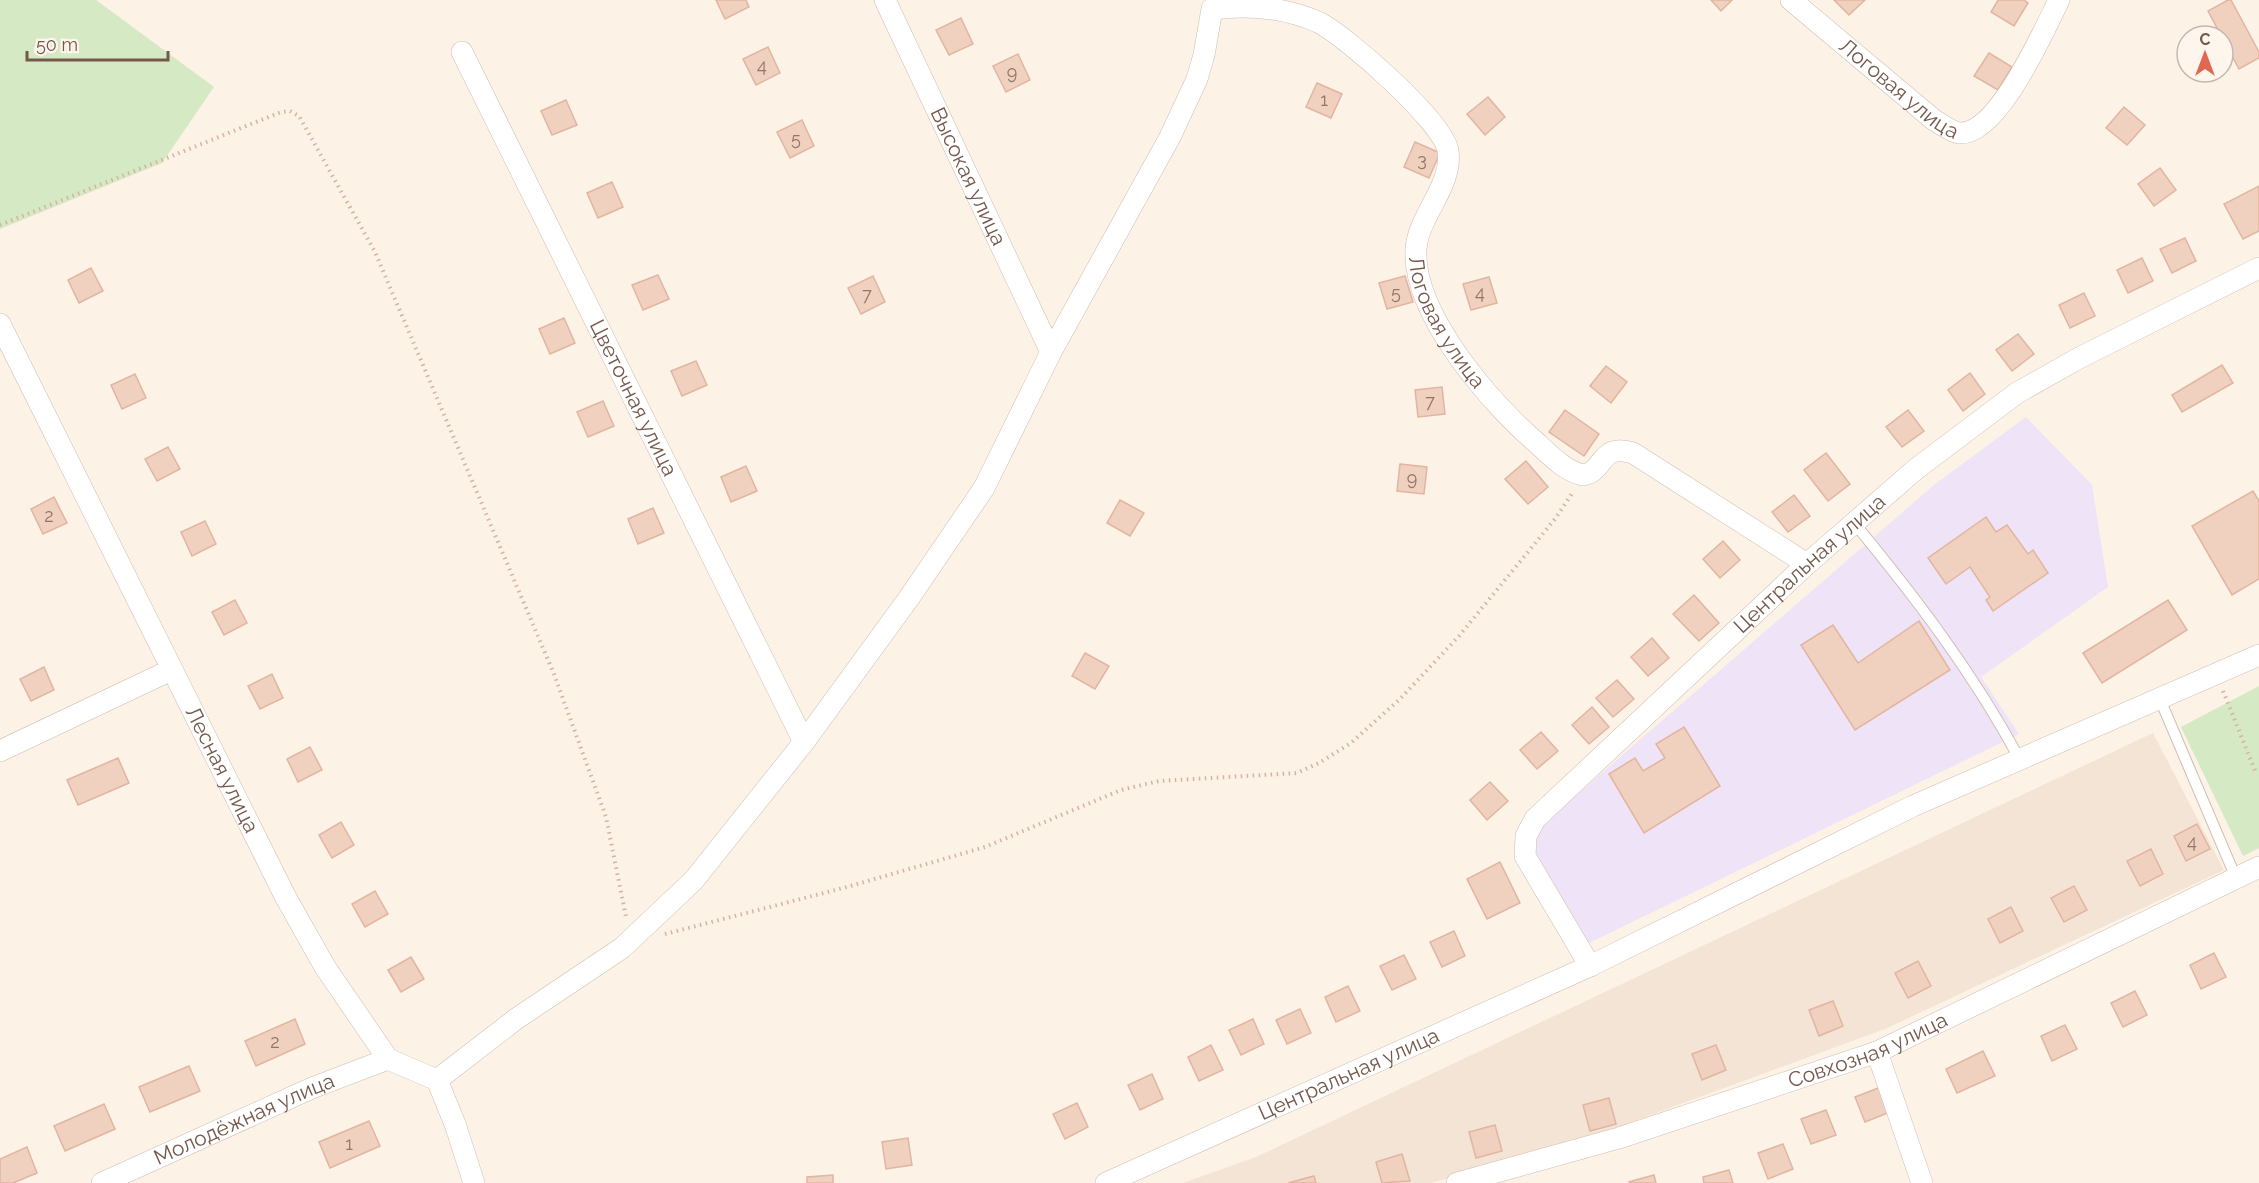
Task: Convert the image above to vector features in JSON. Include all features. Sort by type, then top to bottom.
[{"type":"street","name":"Высокая улица","points":[[885,0],[1051,352]]},
{"type":"street","name":"Логовая улица","points":[[1791,0],[1935,120],[1958,133],[1974,130],[2015,86],[2059,0]]},
{"type":"street","name":"Логовая улица","points":[[1051,352],[1190,98],[1204,55],[1212,9],[1241,5],[1277,8],[1320,23],[1405,93],[1440,130],[1446,141],[1448,163],[1416,250],[1417,263],[1430,307],[1466,368],[1508,419],[1555,459],[1582,475]]},
{"type":"street","name":"Цветочная улица","points":[[462,52],[804,742]]},
{"type":"street","name":"Центральная улица","points":[[1590,966],[1525,856],[1526,836],[1535,819],[1807,564],[1916,469],[2017,393],[2079,358],[2259,268]]},
{"type":"street","name":"Лесная улица","points":[[0,324],[285,896],[325,967],[388,1059]]},
{"type":"street","points":[[437,1080],[516,1019],[631,940],[694,880],[804,742],[909,598],[984,488],[1051,352]]},
{"type":"street","points":[[1582,475],[1591,472],[1608,453],[1616,450],[1633,453],[1807,564]]},
{"type":"street","name":"Центральная улица","points":[[1106,1183],[1590,966],[1913,806],[2259,655]]},
{"type":"street","points":[[0,751],[171,670]]},
{"type":"street","name":"Совхозная улица","points":[[1457,1183],[1619,1138],[1878,1052],[2259,867]]},
{"type":"street","points":[[1878,1052],[1922,1183]]},
{"type":"street","points":[[388,1059],[437,1080],[455,1124],[474,1183]]},
{"type":"street","name":"Молодёжная улица","points":[[102,1183],[312,1088],[388,1059]]},
{"type":"lane","points":[[1855,524],[1920,603],[1967,669],[2019,758]]},
{"type":"lane","points":[[2159,698],[2236,878]]},
{"type":"path","points":[[0,225],[281,112],[290,111],[299,116],[375,252],[554,674],[606,817],[631,940]]},
{"type":"path","points":[[664,934],[836,891],[985,847],[1121,790],[1159,781],[1297,772],[1320,763],[1351,743],[1400,699],[1459,636],[1555,519],[1582,475]]},
{"type":"path","points":[[2216,673],[2256,773]]},
{"type":"shaded area","points":[[2026,417],[2092,485],[2108,587],[1981,677],[2019,734],[1589,943],[1534,857],[1537,829],[1934,485]]},
{"type":"shaded area","points":[[2153,733],[2224,870],[1885,1029],[1588,1138],[1431,1183],[1183,1183],[1256,1157]]},
{"type":"green space","points":[[0,0],[96,0],[214,87],[162,163],[0,229]]},
{"type":"green space","points":[[2259,686],[2259,848],[2243,856],[2181,727]]},
{"type":"building","points":[[716,0],[746,0],[749,7],[725,19]]},
{"type":"building","points":[[1711,0],[1732,0],[1721,11]]},
{"type":"building","points":[[1834,0],[1865,0],[1849,15]]},
{"type":"building","points":[[1998,0],[2024,0],[2028,3],[2014,26],[1991,12]]},
{"type":"building","points":[[2231,0],[2259,52],[2259,58],[2239,69],[2235,62],[2235,24],[2215,24],[2208,11]]},
{"type":"building","points":[[961,18],[973,44],[949,55],[936,30]]},
{"type":"building","points":[[768,47],[780,73],[756,85],[743,59]]},
{"type":"building","points":[[1989,53],[2012,67],[1998,90],[1974,76]]},
{"type":"building","points":[[1018,54],[1030,80],[1006,92],[993,66]]},
{"type":"building","points":[[1317,83],[1342,94],[1331,118],[1306,107]]},
{"type":"building","points":[[1488,97],[1505,117],[1485,135],[1467,114]]},
{"type":"building","points":[[566,100],[577,125],[552,135],[541,111]]},
{"type":"building","points":[[2124,107],[2145,125],[2127,145],[2106,128]]},
{"type":"building","points":[[802,120],[814,146],[790,158],[777,132]]},
{"type":"building","points":[[1415,142],[1440,153],[1429,178],[1404,167]]},
{"type":"building","points":[[2160,168],[2176,190],[2154,206],[2138,184]]},
{"type":"building","points":[[612,182],[623,207],[598,218],[587,193]]},
{"type":"building","points":[[2259,186],[2259,231],[2243,239],[2224,204]]},
{"type":"building","points":[[2185,238],[2196,261],[2172,273],[2160,249]]},
{"type":"building","points":[[2142,258],[2153,281],[2128,293],[2117,270]]},
{"type":"building","points":[[91,268],[103,291],[79,303],[68,280]]},
{"type":"building","points":[[658,275],[669,299],[643,310],[632,285]]},
{"type":"building","points":[[873,276],[885,302],[861,314],[848,288]]},
{"type":"building","points":[[1405,276],[1413,302],[1387,309],[1379,283]]},
{"type":"building","points":[[1489,277],[1497,303],[1471,310],[1463,284]]},
{"type":"building","points":[[2084,293],[2095,316],[2070,328],[2059,305]]},
{"type":"building","points":[[564,318],[575,343],[550,354],[539,329]]},
{"type":"building","points":[[2018,334],[2034,354],[2012,371],[1996,350]]},
{"type":"building","points":[[696,361],[707,385],[682,396],[671,371]]},
{"type":"building","points":[[2222,365],[2233,383],[2182,412],[2172,395]]},
{"type":"building","points":[[1606,366],[1627,382],[1611,403],[1590,386]]},
{"type":"building","points":[[1970,373],[1985,394],[1963,411],[1948,390]]},
{"type":"building","points":[[135,374],[146,398],[122,409],[111,385]]},
{"type":"building","points":[[1442,387],[1445,414],[1418,417],[1415,390]]},
{"type":"building","points":[[603,401],[614,426],[588,437],[577,412]]},
{"type":"building","points":[[1565,410],[1599,434],[1584,456],[1549,432]]},
{"type":"building","points":[[1908,410],[1924,431],[1902,447],[1886,427]]},
{"type":"building","points":[[168,447],[180,469],[157,481],[145,459]]},
{"type":"building","points":[[1826,453],[1850,484],[1828,501],[1804,470]]},
{"type":"building","points":[[1526,461],[1548,487],[1528,504],[1505,479]]},
{"type":"building","points":[[1400,464],[1427,467],[1424,494],[1397,491]]},
{"type":"building","points":[[746,466],[757,491],[731,502],[721,477]]},
{"type":"building","points":[[2253,491],[2259,501],[2259,579],[2232,595],[2192,526]]},
{"type":"building","points":[[1794,495],[1810,516],[1788,532],[1772,512]]},
{"type":"building","points":[[54,497],[67,523],[43,534],[31,509]]},
{"type":"building","points":[[1120,500],[1144,513],[1130,536],[1107,523]]},
{"type":"building","points":[[653,508],[664,533],[638,544],[628,519]]},
{"type":"building","points":[[1986,517],[1996,532],[2007,525],[2028,554],[2033,550],[2048,573],[1993,611],[1986,600],[1990,597],[1970,567],[1946,584],[1928,558]]},
{"type":"building","points":[[205,521],[216,544],[192,556],[181,532]]},
{"type":"building","points":[[1723,541],[1740,560],[1720,578],[1703,559]]},
{"type":"building","points":[[1694,595],[1719,623],[1699,641],[1673,614]]},
{"type":"building","points":[[235,600],[247,623],[224,635],[212,612]]},
{"type":"building","points":[[2168,600],[2187,630],[2102,683],[2083,653]]},
{"type":"building","points":[[1919,621],[1950,670],[1855,730],[1801,645],[1833,625],[1858,663]]},
{"type":"building","points":[[1652,638],[1669,658],[1648,676],[1631,657]]},
{"type":"building","points":[[1085,653],[1109,666],[1095,689],[1072,676]]},
{"type":"building","points":[[44,667],[54,690],[31,701],[20,679]]},
{"type":"building","points":[[272,674],[283,698],[260,709],[248,686]]},
{"type":"building","points":[[1617,680],[1634,699],[1613,717],[1596,698]]},
{"type":"building","points":[[1592,707],[1609,727],[1589,744],[1572,725]]},
{"type":"building","points":[[1684,727],[1720,786],[1644,833],[1609,774],[1635,758],[1643,771],[1665,758],[1656,744]]},
{"type":"building","points":[[1541,732],[1558,751],[1537,769],[1520,750]]},
{"type":"building","points":[[310,747],[322,770],[298,782],[287,759]]},
{"type":"building","points":[[118,758],[129,783],[78,805],[67,780]]},
{"type":"building","points":[[1490,782],[1508,801],[1487,820],[1470,800]]},
{"type":"building","points":[[341,822],[354,845],[332,858],[319,835]]},
{"type":"building","points":[[2197,824],[2210,849],[2186,861],[2174,836]]},
{"type":"building","points":[[2151,849],[2163,874],[2140,886],[2127,861]]},
{"type":"building","points":[[1500,862],[1520,903],[1487,919],[1467,879]]},
{"type":"building","points":[[2074,886],[2087,910],[2064,922],[2051,898]]},
{"type":"building","points":[[375,891],[388,914],[365,927],[352,904]]},
{"type":"building","points":[[2011,907],[2023,931],[2000,943],[1988,919]]},
{"type":"building","points":[[1454,931],[1465,956],[1442,967],[1430,942]]},
{"type":"building","points":[[2214,953],[2226,977],[2201,989],[2190,965]]},
{"type":"building","points":[[1404,955],[1416,979],[1392,990],[1380,966]]},
{"type":"building","points":[[411,957],[424,979],[401,992],[388,970]]},
{"type":"building","points":[[1918,961],[1931,986],[1908,998],[1895,973]]},
{"type":"building","points":[[1348,986],[1360,1011],[1336,1022],[1325,997]]},
{"type":"building","points":[[2135,991],[2147,1015],[2123,1027],[2111,1003]]},
{"type":"building","points":[[1833,1001],[1843,1026],[1819,1036],[1809,1010]]},
{"type":"building","points":[[1300,1009],[1311,1033],[1287,1044],[1276,1020]]},
{"type":"building","points":[[295,1019],[305,1044],[256,1066],[245,1041]]},
{"type":"building","points":[[1253,1019],[1264,1044],[1241,1055],[1229,1030]]},
{"type":"building","points":[[2065,1025],[2077,1049],[2052,1061],[2041,1036]]},
{"type":"building","points":[[1211,1045],[1223,1070],[1199,1081],[1188,1057]]},
{"type":"building","points":[[1716,1045],[1726,1070],[1702,1080],[1692,1054]]},
{"type":"building","points":[[1983,1051],[1995,1076],[1957,1093],[1946,1069]]},
{"type":"building","points":[[189,1066],[200,1091],[150,1112],[139,1087]]},
{"type":"building","points":[[1152,1074],[1163,1099],[1140,1110],[1128,1085]]},
{"type":"building","points":[[1881,1087],[1890,1112],[1865,1122],[1855,1097]]},
{"type":"building","points":[[1609,1098],[1616,1124],[1590,1131],[1583,1105]]},
{"type":"building","points":[[1077,1103],[1088,1127],[1065,1139],[1053,1114]]},
{"type":"building","points":[[104,1104],[115,1129],[65,1151],[54,1126]]},
{"type":"building","points":[[1826,1110],[1836,1135],[1811,1144],[1801,1119]]},
{"type":"building","points":[[369,1121],[380,1146],[330,1168],[319,1142]]},
{"type":"building","points":[[1495,1125],[1502,1151],[1476,1158],[1469,1132]]},
{"type":"building","points":[[908,1138],[912,1165],[886,1169],[882,1142]]},
{"type":"building","points":[[1783,1144],[1793,1169],[1768,1179],[1758,1153]]},
{"type":"building","points":[[27,1147],[37,1173],[13,1183],[0,1183],[0,1159]]},
{"type":"building","points":[[1402,1154],[1410,1181],[1382,1183],[1376,1162]]},
{"type":"building","points":[[1729,1170],[1733,1183],[1704,1183],[1703,1177]]},
{"type":"building","points":[[833,1175],[833,1183],[807,1183],[807,1177]]},
{"type":"building","points":[[1654,1175],[1656,1183],[1629,1182]]},
{"type":"building","points":[[1314,1176],[1316,1183],[1288,1183]]}]
